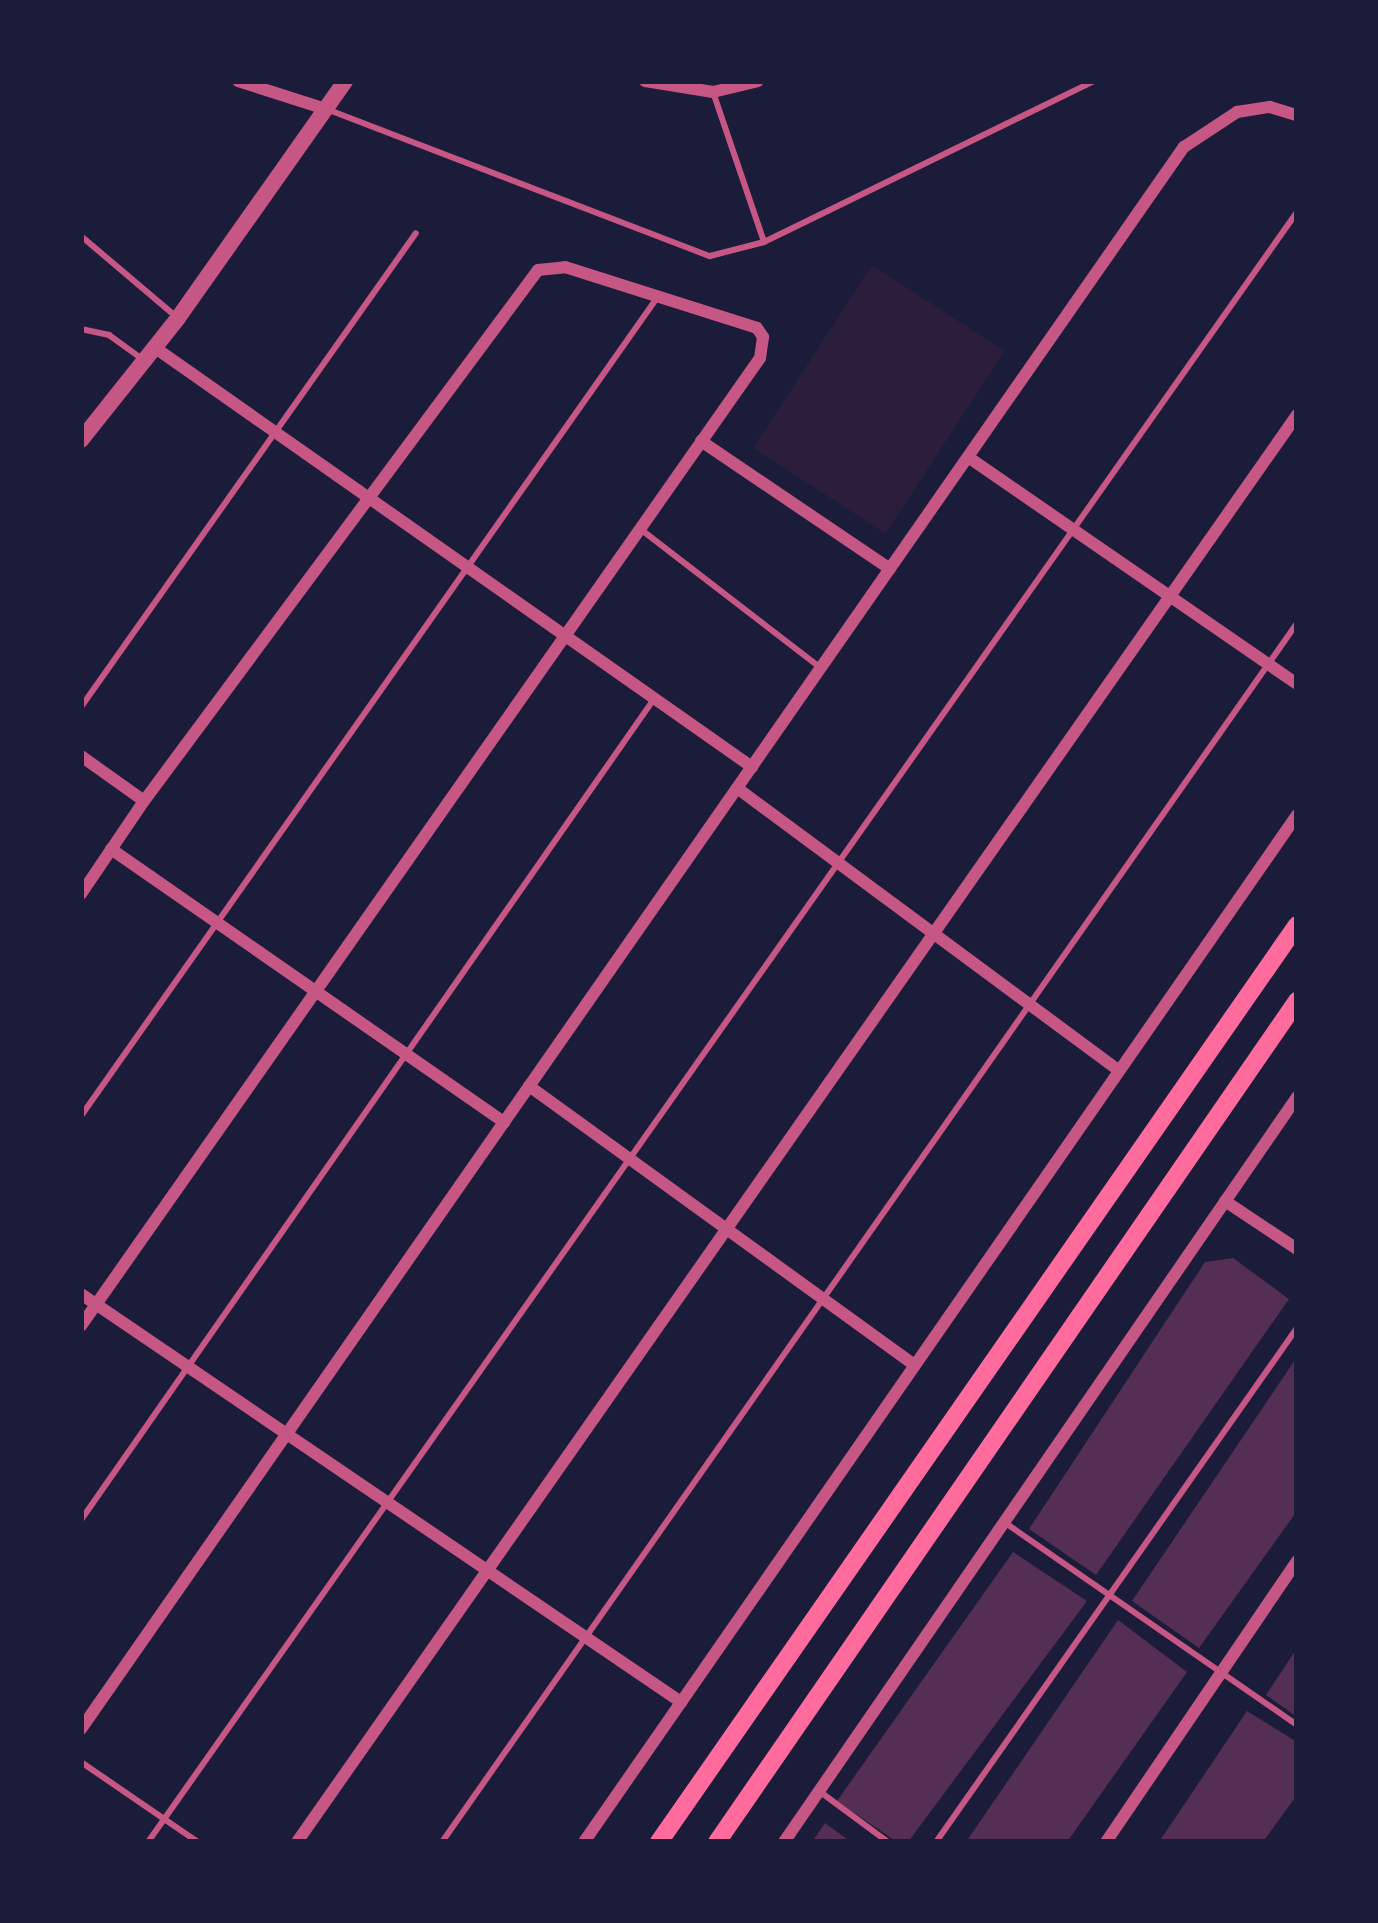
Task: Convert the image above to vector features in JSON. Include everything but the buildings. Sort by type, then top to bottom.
[{"type":"main road","points":[[659,1842],[1297,925]]},
{"type":"main road","points":[[717,1842],[1297,1001]]},
{"type":"street","points":[[238,81],[326,109]]},
{"type":"street","points":[[81,440],[178,318],[345,81]]},
{"type":"street","points":[[645,81],[713,92],[758,81]]},
{"type":"street","points":[[81,1729],[1184,147],[1237,112],[1270,107],[1297,115]]},
{"type":"street","points":[[81,894],[144,801],[538,270],[565,267],[757,328],[764,348],[749,372],[81,1326]]},
{"type":"street","points":[[149,353],[274,432],[752,767]]},
{"type":"street","points":[[297,1842],[1297,416]]},
{"type":"street","points":[[701,441],[890,569]]},
{"type":"street","points":[[968,457],[1297,684]]},
{"type":"street","points":[[81,756],[144,801]]},
{"type":"street","points":[[737,788],[1119,1071]]},
{"type":"street","points":[[584,1842],[1297,815]]},
{"type":"street","points":[[111,849],[504,1122]]},
{"type":"street","points":[[530,1086],[915,1365]]},
{"type":"street","points":[[784,1842],[1297,1096]]},
{"type":"street","points":[[1225,1201],[1297,1250]]},
{"type":"street","points":[[81,1294],[681,1702]]},
{"type":"street","points":[[1106,1842],[1297,1561]]},
{"type":"lane","points":[[326,109],[710,256],[764,242],[1094,81]]},
{"type":"lane","points":[[713,92],[764,242]]},
{"type":"lane","points":[[148,1842],[1297,212]]},
{"type":"lane","points":[[81,707],[416,233]]},
{"type":"lane","points":[[81,236],[178,318]]},
{"type":"lane","points":[[81,1116],[659,295]]},
{"type":"lane","points":[[81,328],[149,353]]},
{"type":"lane","points":[[639,528],[821,668]]},
{"type":"lane","points":[[442,1842],[1297,623]]},
{"type":"lane","points":[[81,1520],[654,698]]},
{"type":"lane","points":[[936,1842],[1297,1328]]},
{"type":"lane","points":[[1004,1522],[1297,1725]]},
{"type":"lane","points":[[81,1762],[198,1842]]},
{"type":"lane","points":[[818,1792],[888,1842]]},
{"type":"shaded area","points":[[872,265],[1005,351],[886,534],[753,448]]}]
